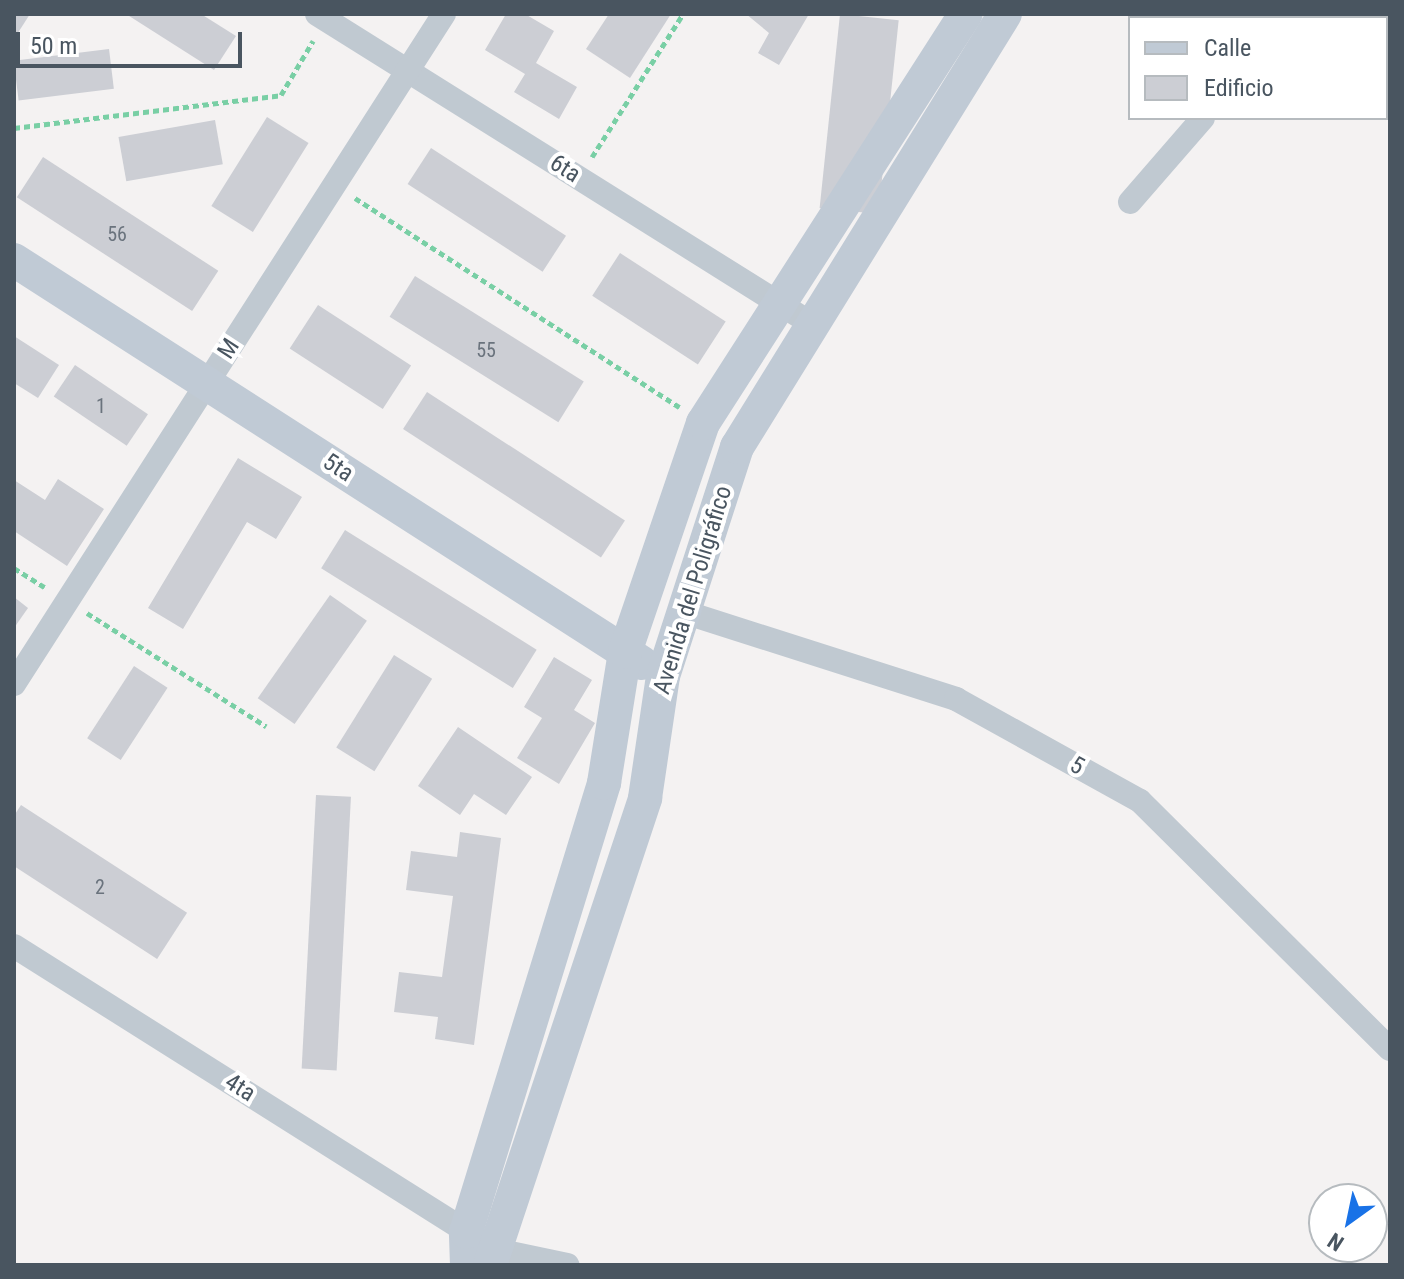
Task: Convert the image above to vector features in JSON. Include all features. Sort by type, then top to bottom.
[{"type":"street","name":"M","points":[[14,684],[444,14]]},
{"type":"street","name":"Avenida del Poligráfico","points":[[480,1253],[604,783],[625,652],[703,423],[783,305],[966,14]]},
{"type":"street","name":"Avenida del Poligráfico","points":[[480,1253],[645,798],[663,676],[737,447],[1005,14]]},
{"type":"street","name":"6ta","points":[[322,17],[812,324]]},
{"type":"street","points":[[1130,202],[1201,120]]},
{"type":"street","name":"5ta","points":[[14,260],[663,676]]},
{"type":"street","name":"5","points":[[684,612],[956,699],[1140,801],[1390,1049]]},
{"type":"street","name":"4ta","points":[[14,946],[480,1253]]},
{"type":"street","points":[[480,1253],[567,1265]]},
{"type":"path","points":[[579,178],[683,14]]},
{"type":"path","points":[[14,128],[281,95],[322,17]]},
{"type":"path","points":[[334,185],[703,423]]},
{"type":"path","points":[[14,568],[266,726]]},
{"type":"building","points":[[14,14],[30,14],[14,39]]},
{"type":"building","points":[[126,14],[201,14],[236,36],[214,70]]},
{"type":"building","points":[[506,14],[525,14],[554,31],[536,63],[577,87],[559,119],[514,92],[525,74],[485,50]]},
{"type":"building","points":[[609,14],[671,14],[630,78],[586,49]]},
{"type":"building","points":[[746,14],[809,14],[779,65],[758,53],[769,33]]},
{"type":"building","points":[[840,14],[899,20],[878,214],[820,208]]},
{"type":"building","points":[[109,49],[114,89],[19,100],[14,61]]},
{"type":"building","points":[[267,117],[309,143],[253,232],[211,206]]},
{"type":"building","points":[[215,120],[223,164],[126,181],[118,137]]},
{"type":"building","points":[[431,148],[566,236],[543,272],[408,184]]},
{"type":"building","points":[[43,157],[218,271],[192,311],[17,197]]},
{"type":"building","points":[[620,253],[726,322],[698,364],[592,296]]},
{"type":"building","points":[[415,276],[584,381],[558,422],[390,317]]},
{"type":"building","points":[[318,305],[411,365],[383,409],[290,349]]},
{"type":"building","points":[[14,336],[59,365],[38,398],[14,383]]},
{"type":"building","points":[[75,365],[148,414],[127,446],[54,397]]},
{"type":"building","points":[[427,392],[625,521],[601,557],[403,429]]},
{"type":"building","points":[[238,458],[302,497],[276,539],[247,522],[183,629],[148,608]]},
{"type":"building","points":[[58,479],[104,509],[67,566],[14,531],[14,480],[45,500]]},
{"type":"building","points":[[345,530],[537,650],[513,688],[321,568]]},
{"type":"building","points":[[330,595],[367,621],[295,724],[258,698]]},
{"type":"building","points":[[14,597],[28,608],[14,628]]},
{"type":"building","points":[[394,655],[432,679],[374,771],[336,747]]},
{"type":"building","points":[[554,657],[592,680],[574,710],[595,723],[559,784],[517,758],[542,718],[524,707]]},
{"type":"building","points":[[134,666],[168,688],[121,760],[87,738]]},
{"type":"building","points":[[458,727],[532,777],[506,815],[474,794],[460,815],[418,786]]},
{"type":"building","points":[[316,795],[351,797],[337,1070],[302,1069]]},
{"type":"building","points":[[21,805],[187,913],[157,959],[14,866],[14,816]]},
{"type":"building","points":[[460,832],[501,838],[474,1045],[435,1039],[438,1017],[394,1012],[399,972],[442,977],[453,896],[406,890],[411,851],[457,857]]}]
